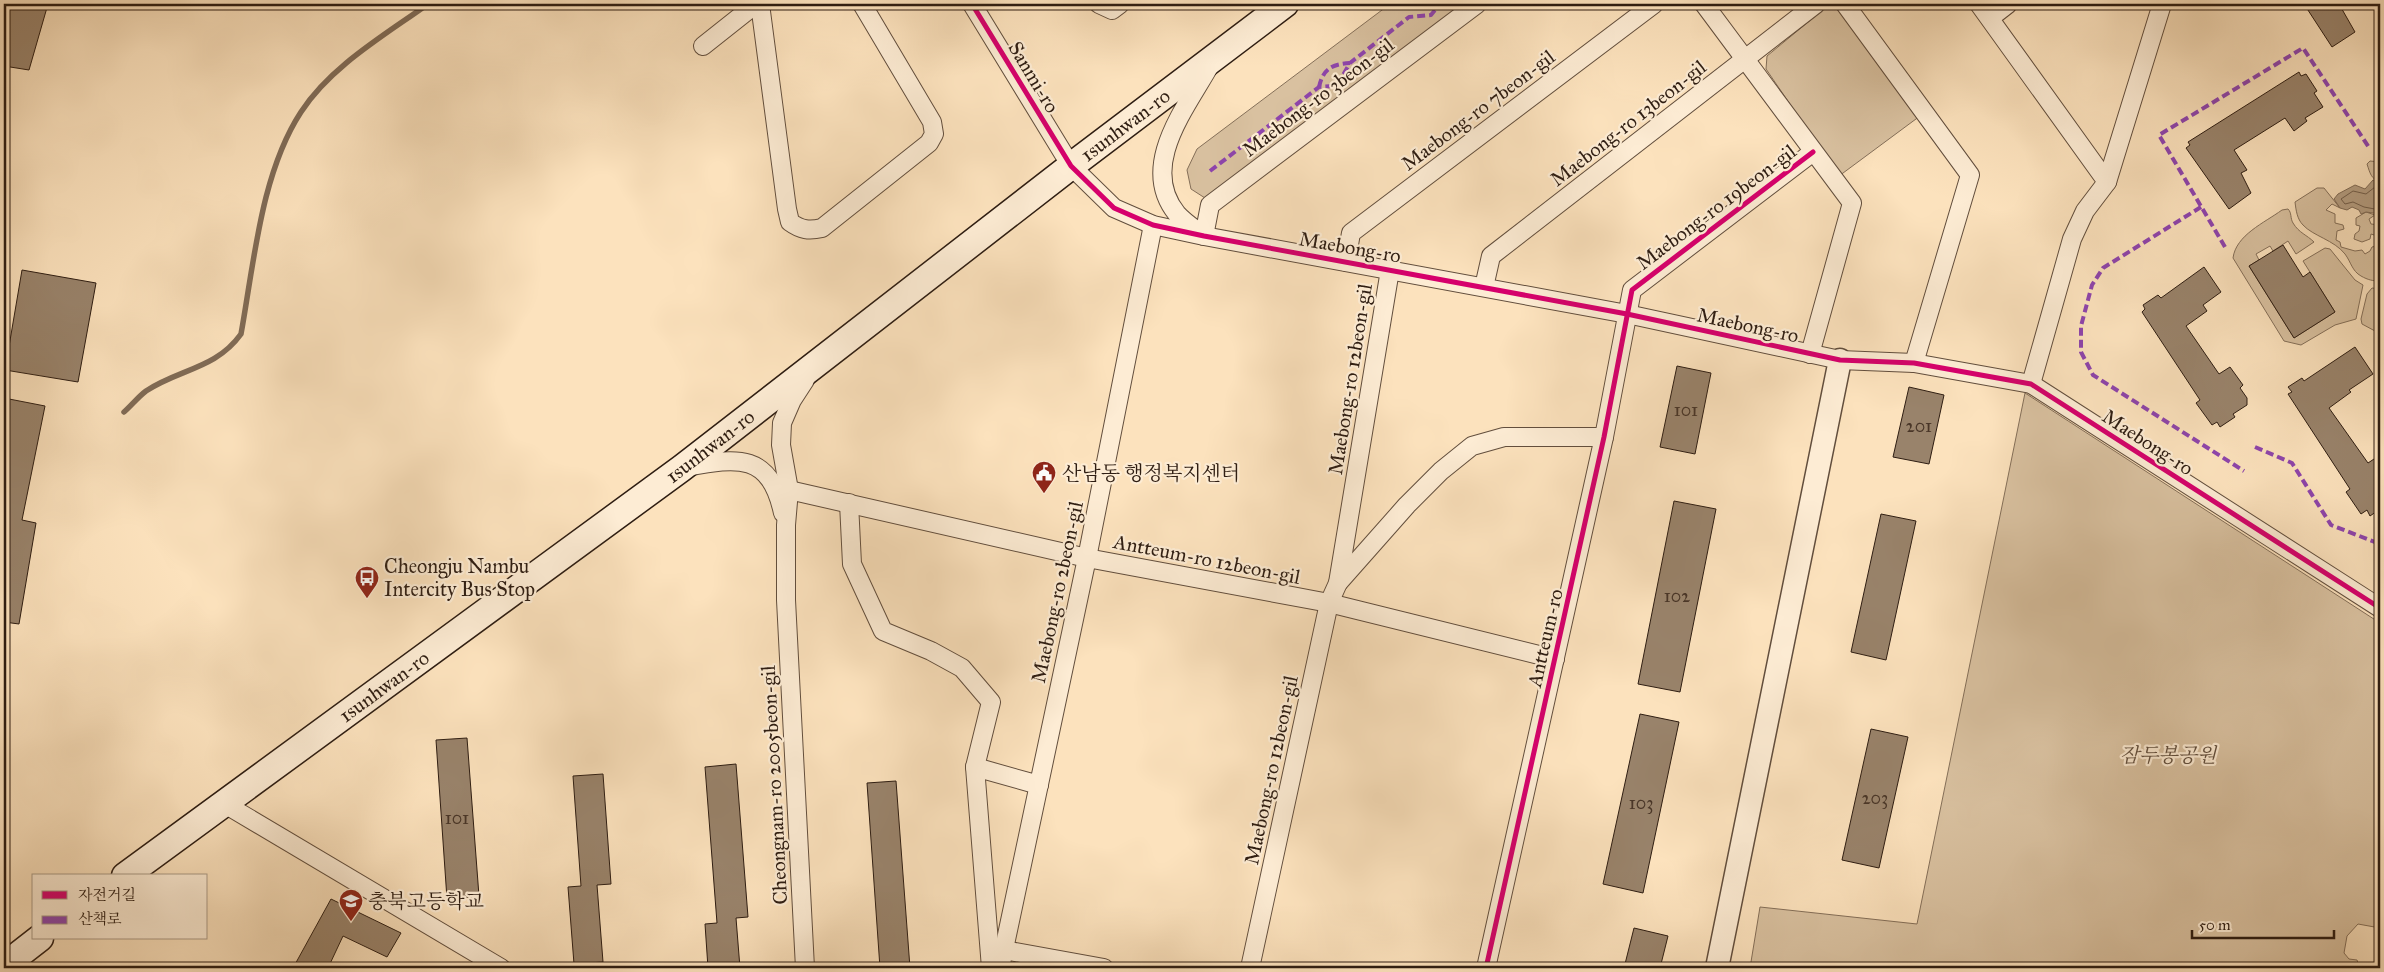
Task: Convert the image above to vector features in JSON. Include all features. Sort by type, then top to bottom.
[{"type":"main road","name":"1sunhwan-ro","points":[[127,874],[682,468],[1070,166],[1285,4]]},
{"type":"main road","points":[[4,966],[37,940]]},
{"type":"street","points":[[703,46],[758,4],[790,222],[799,229],[810,231],[822,228],[929,143],[934,134],[932,122],[862,4]]},
{"type":"street","name":"Sanmi-ro","points":[[972,4],[1070,166]]},
{"type":"street","points":[[1099,4],[1112,10],[1120,4]]},
{"type":"street","name":"Maebong-ro 3beon-gil","points":[[1204,236],[1210,205],[1477,4]]},
{"type":"street","name":"Maebong-ro 7beon-gil","points":[[1346,262],[1351,232],[1654,4]]},
{"type":"street","points":[[1704,4],[1852,203],[1810,354]]},
{"type":"street","name":"Maebong-ro 13beon-gil","points":[[1484,287],[1491,256],[1816,4]]},
{"type":"street","points":[[1845,4],[1970,175],[1914,363]]},
{"type":"street","points":[[2008,4],[1984,11],[2107,182]]},
{"type":"street","points":[[2031,384],[2072,239],[2085,211],[2107,182],[2162,4]]},
{"type":"street","points":[[1204,236],[1178,214],[1168,200],[1163,163],[1169,137],[1215,57]]},
{"type":"street","name":"Maebong-ro 19beon-gil","points":[[1628,314],[1632,290],[1813,152]]},
{"type":"street","name":"Maebong-ro","points":[[1070,166],[1114,208],[1153,225],[1628,314],[1840,360],[1914,363],[2031,384],[2380,608]]},
{"type":"street","name":"Maebong-ro 2beon-gil","points":[[1000,968],[1087,558],[1153,225]]},
{"type":"street","name":"Maebong-ro 12beon-gil","points":[[1250,968],[1329,603],[1338,583],[1390,270]]},
{"type":"street","name":"Antteum-ro","points":[[1486,968],[1556,659],[1604,437],[1628,314]]},
{"type":"street","points":[[1717,968],[1840,360]]},
{"type":"street","points":[[786,525],[789,490],[782,445],[782,423],[792,400],[815,364]]},
{"type":"street","name":"Maebong-ro 12beon-gil","points":[[1338,583],[1407,505],[1472,446],[1504,437],[1604,437]]},
{"type":"street","points":[[682,468],[723,460],[751,464],[760,468],[775,484],[780,496],[786,525]]},
{"type":"street","name":"Antteum-ro 12beon-gil","points":[[789,490],[1087,558],[1329,603],[1556,659]]},
{"type":"street","points":[[849,503],[852,564],[883,631],[931,651],[962,668],[991,702],[976,766],[991,968]]},
{"type":"street","name":"Cheongnam-ro 2005beon-gil","points":[[786,525],[786,600],[805,968]]},
{"type":"street","points":[[976,766],[1039,785]]},
{"type":"street","points":[[223,803],[501,968]]},
{"type":"street","points":[[1004,950],[1104,968]]},
{"type":"green space","points":[[1390,4],[1467,4],[1224,189],[1205,198],[1191,189],[1187,170],[1197,149]]},
{"type":"green space","points":[[1830,4],[1841,5],[1920,116],[1839,176],[1766,69],[1767,56]]},
{"type":"green space","points":[[2370,161],[2380,162],[2380,182],[2370,173],[2367,164]]},
{"type":"green space","points":[[2317,188],[2324,188],[2340,208],[2332,204],[2326,210],[2335,214],[2335,223],[2343,225],[2344,229],[2337,231],[2336,240],[2340,242],[2341,247],[2355,251],[2362,250],[2365,254],[2372,247],[2380,245],[2380,281],[2368,279],[2358,274],[2340,249],[2307,229],[2301,223],[2295,202]]},
{"type":"green space","points":[[2288,209],[2295,226],[2314,242],[2296,254],[2288,241],[2273,251],[2270,246],[2256,254],[2259,260],[2249,266],[2294,338],[2335,312],[2303,261],[2325,248],[2330,249],[2355,280],[2363,285],[2356,319],[2335,325],[2301,345],[2284,341],[2233,258],[2235,250],[2245,236],[2282,210]]},
{"type":"green space","points":[[2366,212],[2375,215],[2369,219],[2371,224],[2380,225],[2380,237],[2371,234],[2370,239],[2362,242],[2354,239],[2360,226],[2356,225],[2356,218]]},
{"type":"green space","points":[[2372,288],[2380,289],[2380,329],[2375,331],[2362,324],[2361,319],[2367,294]]},
{"type":"green space","name":"잠두봉공원","points":[[2025,393],[2380,623],[2380,928],[2358,924],[2347,936],[2344,953],[2349,959],[2357,960],[2359,966],[2356,968],[1750,968],[1760,907],[1917,924]]},
{"type":"water","points":[[2373,180],[2380,182],[2380,214],[2366,212],[2361,214],[2359,210],[2352,207],[2347,210],[2340,208],[2334,199],[2338,194],[2355,185],[2365,189]]},
{"type":"building","points":[[4,4],[48,4],[29,70],[4,66]]},
{"type":"building","points":[[2304,4],[2339,4],[2355,32],[2332,47]]},
{"type":"building","points":[[2299,72],[2301,76],[2306,74],[2317,91],[2314,93],[2323,107],[2305,118],[2307,121],[2294,131],[2285,118],[2234,150],[2247,170],[2241,173],[2251,193],[2229,209],[2186,148],[2190,145],[2188,142]]},
{"type":"building","points":[[2283,245],[2303,277],[2310,272],[2335,312],[2294,338],[2249,266]]},
{"type":"building","points":[[2204,267],[2221,292],[2203,305],[2207,311],[2186,326],[2219,374],[2230,367],[2243,385],[2240,388],[2247,398],[2247,405],[2233,414],[2235,417],[2220,427],[2217,422],[2212,425],[2196,403],[2200,400],[2142,312],[2145,309],[2143,305],[2158,295],[2161,298]]},
{"type":"building","points":[[22,270],[96,283],[78,382],[5,370]]},
{"type":"building","points":[[2355,347],[2373,374],[2349,390],[2351,392],[2329,408],[2368,463],[2380,455],[2380,509],[2370,516],[2367,510],[2361,514],[2346,492],[2350,489],[2288,394],[2292,392],[2288,387],[2302,378],[2304,381]]},
{"type":"building","points":[[1677,366],[1711,373],[1695,454],[1660,447]]},
{"type":"building","points":[[1909,387],[1944,395],[1929,464],[1893,457]]},
{"type":"building","points":[[4,398],[45,406],[22,520],[36,523],[19,624],[4,622]]},
{"type":"building","points":[[1674,501],[1716,509],[1680,692],[1638,684]]},
{"type":"building","points":[[1881,514],[1916,521],[1886,660],[1851,652]]},
{"type":"building","points":[[1640,714],[1679,722],[1643,893],[1603,884]]},
{"type":"building","points":[[1871,729],[1908,737],[1879,868],[1842,860]]},
{"type":"building","points":[[467,738],[479,896],[447,899],[436,740]]},
{"type":"building","points":[[736,764],[748,917],[736,918],[740,968],[708,968],[705,924],[717,923],[705,767]]},
{"type":"building","points":[[603,774],[611,884],[597,885],[603,962],[574,964],[568,887],[581,886],[573,776]]},
{"type":"building","points":[[896,781],[910,968],[880,968],[867,783]]},
{"type":"building","points":[[331,899],[401,933],[387,957],[343,936],[328,968],[293,968]]},
{"type":"building","points":[[1634,928],[1668,936],[1660,968],[1624,968]]},
{"type":"waterway","points":[[124,412],[146,391],[220,355],[241,334],[261,219],[268,190],[287,136],[313,95],[327,80],[360,52],[428,4]]},
{"type":"marked path","points":[[1210,171],[1319,87],[1334,86],[1339,82],[1350,63],[1409,17],[1431,15],[1440,4]]},
{"type":"marked path","points":[[2225,247],[2159,135],[2303,48],[2370,149]]},
{"type":"marked path","points":[[1319,87],[1323,76],[1329,69],[1333,66],[1350,63]]},
{"type":"marked path","points":[[2201,207],[2103,268],[2092,285],[2081,326],[2081,352],[2093,375],[2244,471]]},
{"type":"marked path","points":[[2255,447],[2292,463],[2331,525],[2380,544]]},
{"type":"cycle path","points":[[972,4],[1071,166],[1114,208],[1153,225],[1627,314],[1840,360],[1914,363],[2031,384],[2380,608]]},
{"type":"cycle path","points":[[1486,968],[1604,437],[1632,290],[1813,152]]},
{"type":"place","name":"산남동 행정복지센터","points":[[1044,494]]},
{"type":"place","name":"Cheongju Nambu Intercity Bus Stop","points":[[367,599]]},
{"type":"place","name":"충북고등학교","points":[[351,922]]}]
